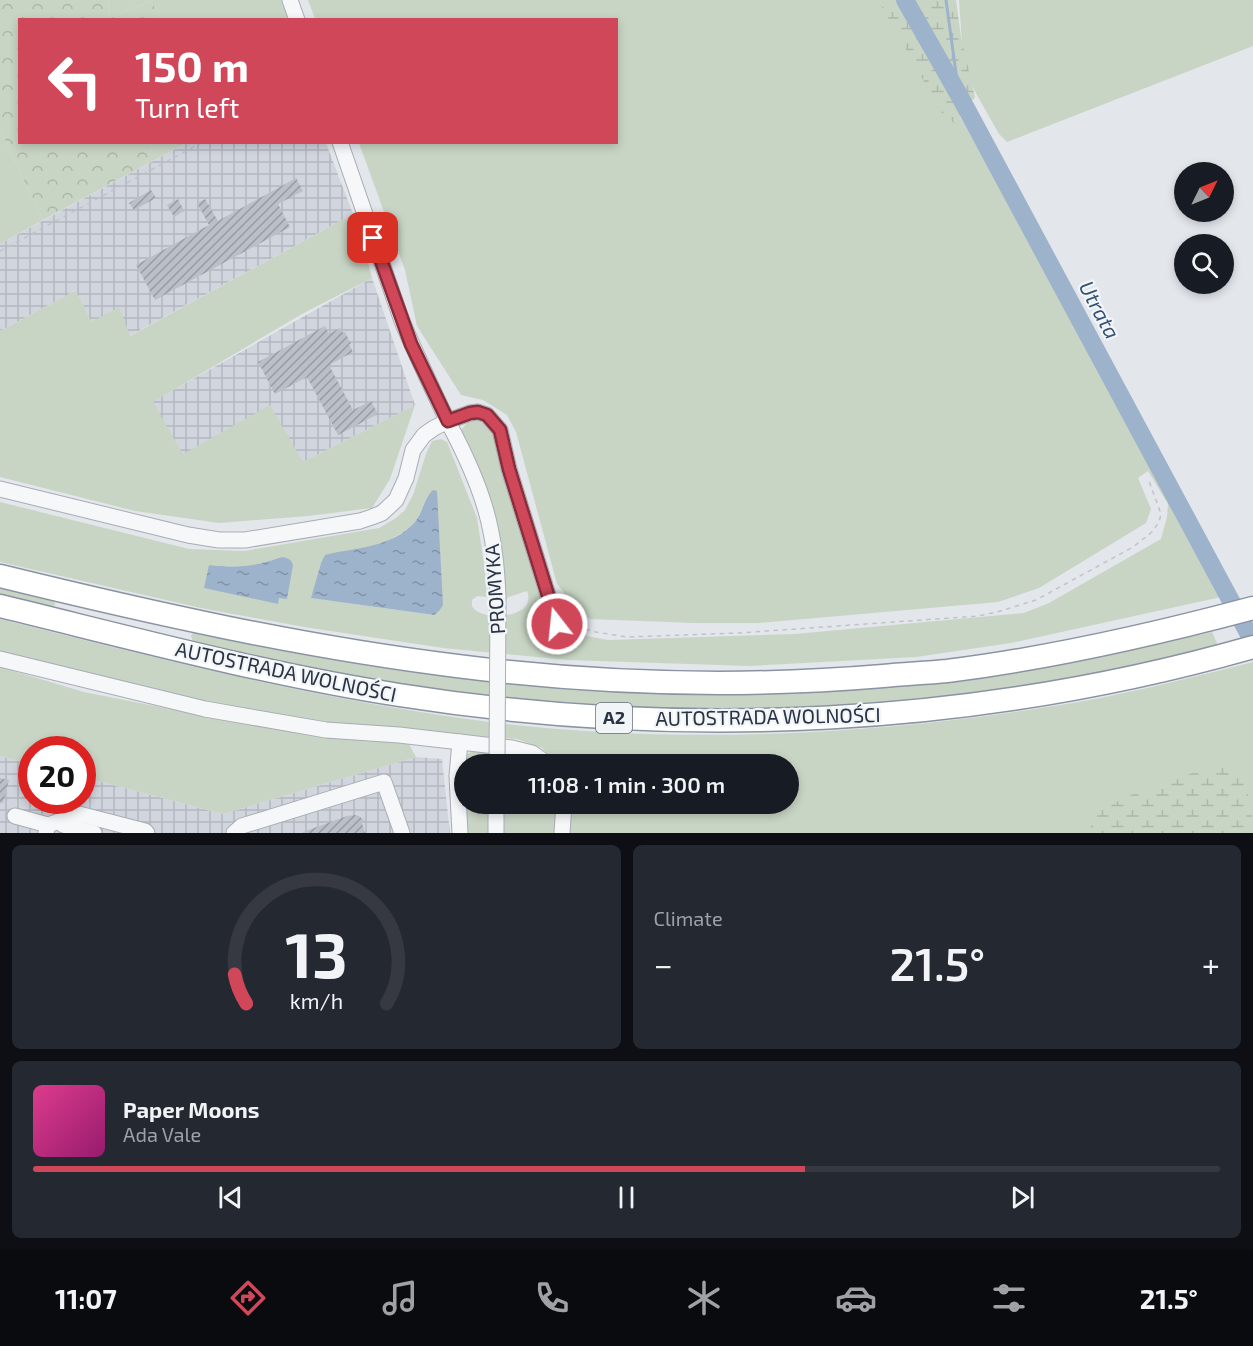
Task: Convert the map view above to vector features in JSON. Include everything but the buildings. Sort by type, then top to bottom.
[{"type":"highway","name":"AUTOSTRADA WOLNOŚCI","points":[[0,576],[183,619],[296,641],[402,658],[548,676],[697,683],[827,681],[1008,663],[1095,646],[1253,608]]},
{"type":"highway","name":"AUTOSTRADA WOLNOŚCI","points":[[0,606],[307,679],[397,695],[508,710],[620,719],[758,721],[893,714],[1065,691],[1174,668],[1243,650]]},
{"type":"street","points":[[290,0],[296,18]]},
{"type":"street","name":"PROMYKA","points":[[341,144],[411,344],[465,455],[486,511],[497,570],[497,754]]},
{"type":"street","points":[[0,489],[205,539],[245,540],[360,521],[382,513],[396,500],[413,450],[420,440],[428,432],[448,421],[478,412],[487,415],[500,430],[512,479],[557,624]]},
{"type":"street","points":[[0,658],[109,678],[205,709],[326,730],[399,735],[512,748],[533,754]]},
{"type":"street","points":[[460,742],[457,776],[460,833]]},
{"type":"street","points":[[234,833],[242,826],[384,782],[402,833]]},
{"type":"street","points":[[56,827],[79,814],[142,832]]},
{"type":"street","points":[[496,814],[496,833]]},
{"type":"street","points":[[562,833],[563,814]]},
{"type":"street","points":[[15,816],[56,827],[94,833]]},
{"type":"path","points":[[0,251],[199,144]]},
{"type":"path","points":[[552,606],[585,629],[627,637],[739,633],[978,616],[1019,606],[1047,595],[1133,548],[1152,532],[1161,514],[1149,482]]},
{"type":"shaded area","points":[[184,144],[326,144],[353,214],[129,336],[91,322],[75,291],[0,331],[0,244]]},
{"type":"shaded area","points":[[372,278],[415,405],[303,462],[182,454],[152,402]]},
{"type":"shaded area","points":[[0,756],[18,761],[18,814],[96,814],[96,780],[223,814],[416,757],[442,759],[450,833],[0,833]]},
{"type":"green space","points":[[0,0],[108,0],[110,18],[18,18],[18,144],[152,144],[145,165],[43,220],[0,130]]},
{"type":"green space","points":[[108,0],[281,0],[288,18],[162,18],[150,1],[110,18]]},
{"type":"green space","points":[[308,0],[895,0],[1155,467],[1221,597],[1011,643],[916,657],[749,666],[568,660],[443,648],[304,627],[201,608],[0,562],[0,502],[189,549],[244,551],[379,528],[405,510],[413,495],[432,441],[441,439],[447,442],[477,518],[487,597],[477,596],[472,600],[472,606],[480,613],[488,615],[509,615],[525,607],[528,600],[527,591],[506,598],[497,527],[461,430],[469,420],[484,420],[491,426],[560,617],[587,636],[608,640],[795,634],[1024,613],[1049,603],[1161,539],[1168,504],[1148,471],[1138,478],[1151,509],[1146,523],[1039,588],[998,602],[759,623],[590,619],[574,605],[557,584],[516,432],[507,415],[483,400],[461,395],[417,326],[405,270],[359,144],[618,144],[618,18],[315,18]],"holes":[[[428,495],[434,615],[312,598],[321,563],[332,554],[383,544],[408,529],[417,520]],[[282,557],[278,604],[209,565],[246,566]]]},
{"type":"green space","points":[[878,0],[956,0],[961,37],[975,97],[954,123],[943,115]]},
{"type":"green space","points":[[959,0],[1253,0],[1253,46],[1007,142],[999,134],[964,72]]},
{"type":"green space","points":[[150,1],[162,18],[110,18]]},
{"type":"green space","points":[[0,130],[43,220],[0,244]]},
{"type":"green space","points":[[152,144],[184,144],[145,165]]},
{"type":"green space","points":[[353,214],[372,278],[302,314],[153,402],[183,454],[270,405],[303,462],[415,405],[390,479],[372,508],[219,523],[135,511],[0,477],[0,331],[75,291],[91,322],[119,307],[130,336]]},
{"type":"green space","points":[[0,583],[48,597],[55,605],[52,607],[0,599]]},
{"type":"green space","points":[[0,619],[252,680],[378,705],[506,724],[641,734],[709,735],[845,730],[980,717],[1099,698],[1253,662],[1253,833],[567,833],[568,814],[799,814],[799,754],[548,754],[542,748],[517,739],[433,733],[281,717],[165,695],[0,654]]},
{"type":"green space","points":[[200,630],[703,689],[1197,630],[1200,635],[1212,632],[1218,645],[1060,686],[762,715],[468,699],[195,646],[191,636]]},
{"type":"green space","points":[[0,667],[84,692],[271,729],[409,744],[416,757],[223,814],[96,780],[96,736],[18,736],[18,761],[0,756]]},
{"type":"green space","points":[[475,749],[507,749],[519,754],[482,754],[468,754]]},
{"type":"green space","points":[[1224,765],[1238,767],[1242,775],[1251,807],[1252,833],[1087,833],[1101,809],[1140,791],[1164,785],[1204,768]]},
{"type":"green space","points":[[464,814],[488,814],[489,833],[466,833]]},
{"type":"green space","points":[[503,814],[558,814],[556,833],[502,833]]},
{"type":"water","points":[[433,490],[437,491],[443,605],[439,611],[434,615],[311,598],[325,555],[385,542],[406,531],[415,522]]},
{"type":"water","points":[[282,557],[289,559],[293,565],[287,599],[279,598],[278,604],[204,588],[209,565],[246,566]]},
{"type":"waterway","name":"Utrata","points":[[905,0],[959,95],[1253,642]]},
{"type":"waterway","points":[[946,0],[959,95]]},
{"type":"route","points":[[373,238],[411,344],[448,421],[478,412],[487,415],[500,430],[509,469],[557,624]]}]
